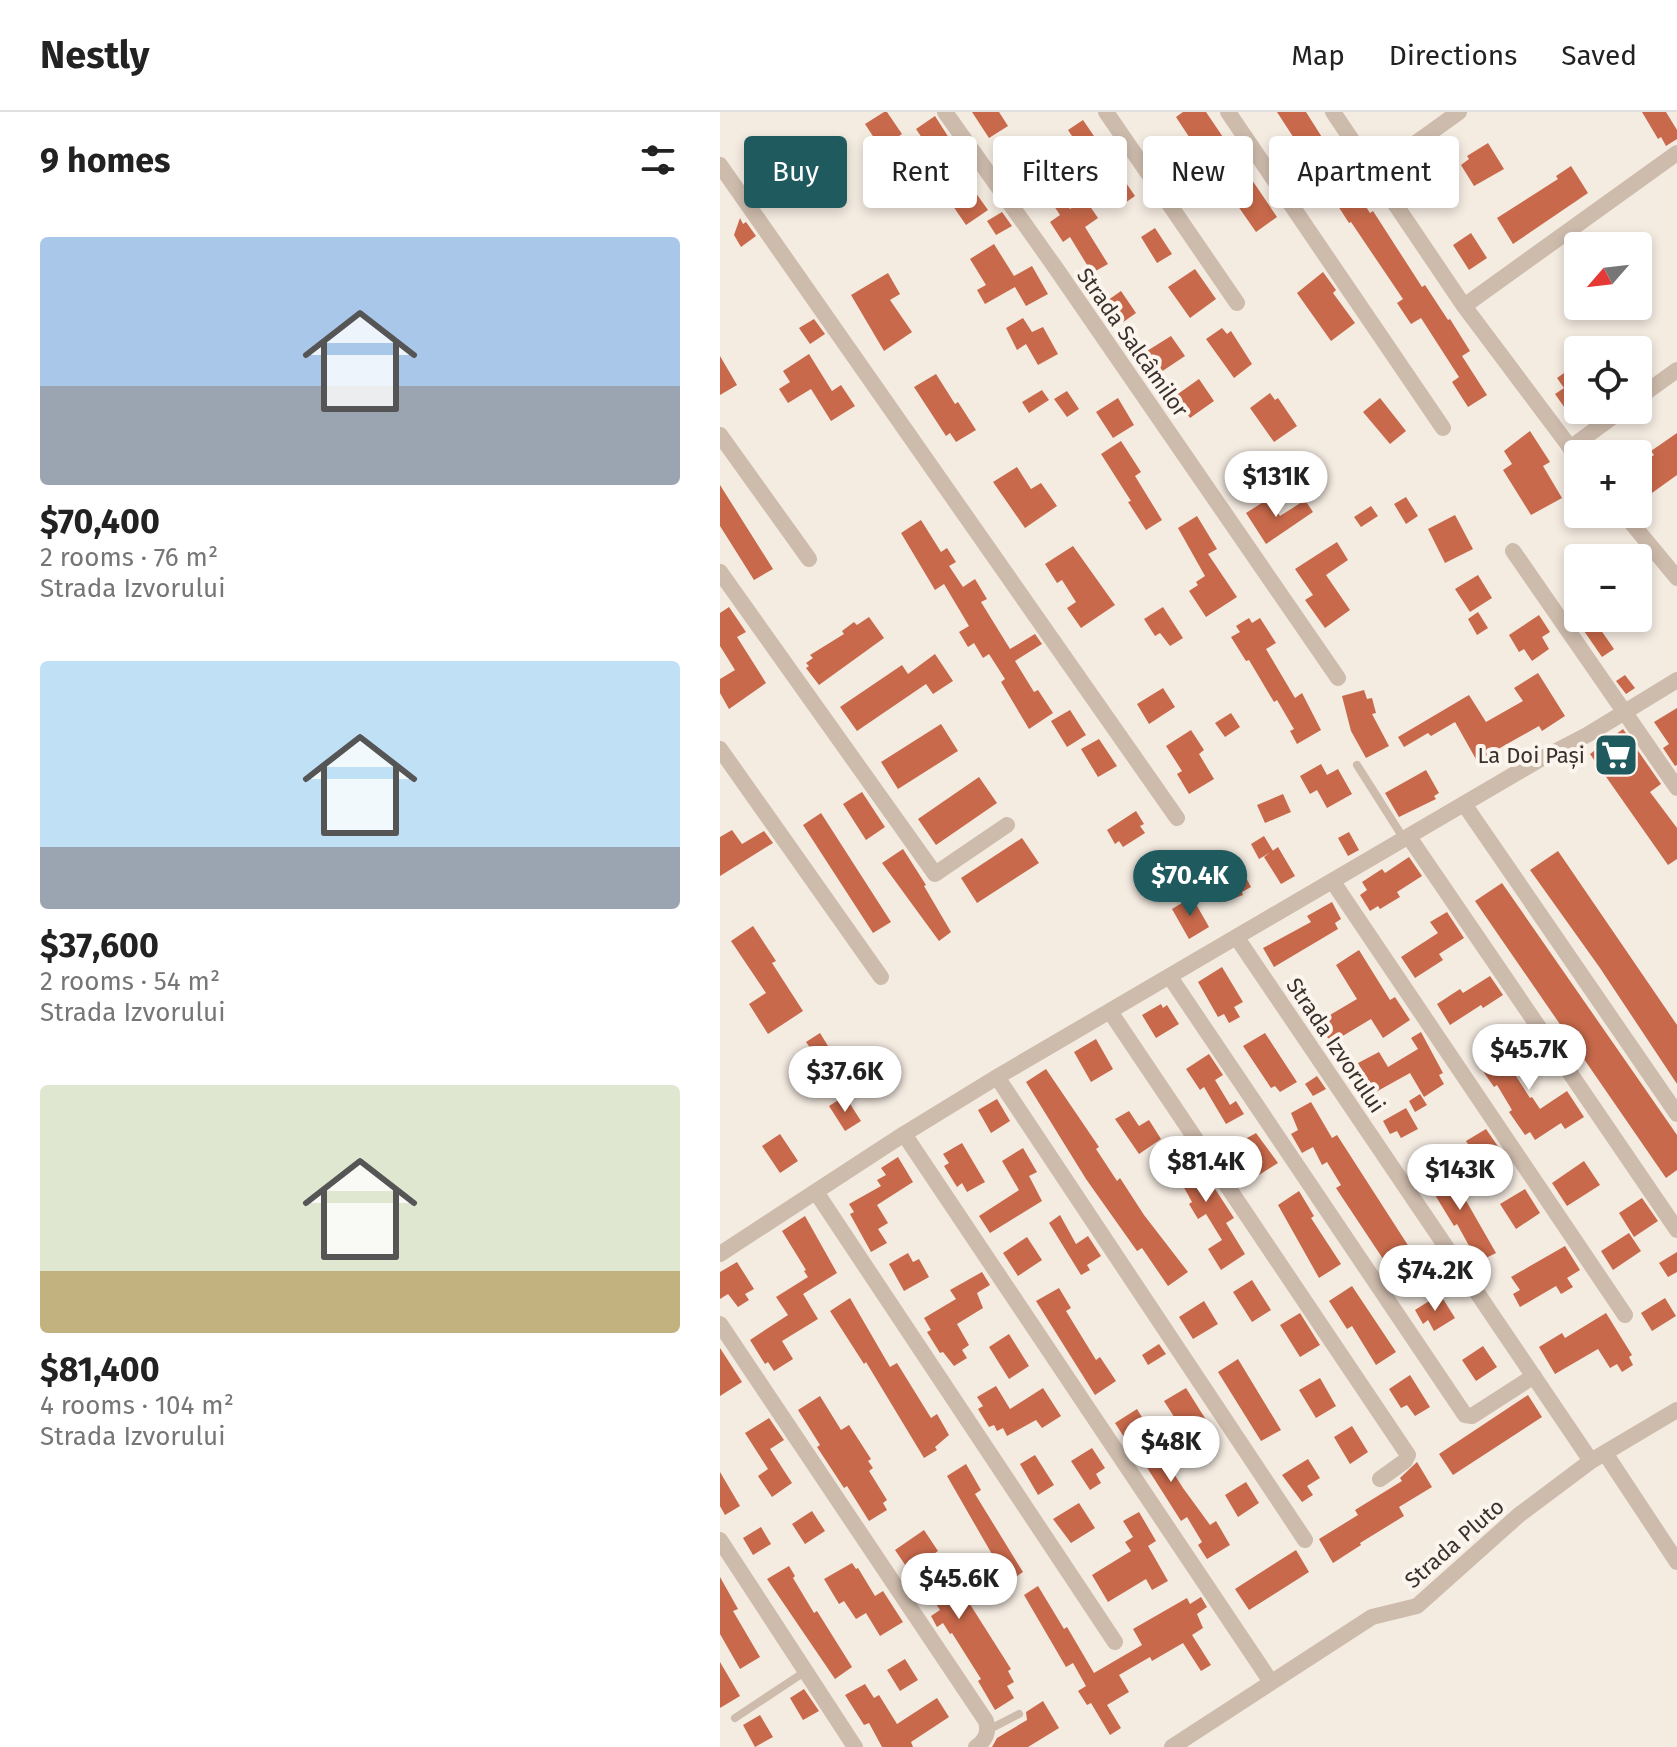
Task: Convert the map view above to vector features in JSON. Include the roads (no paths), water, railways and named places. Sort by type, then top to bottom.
[{"type":"street","name":"Strada Salcâmilor","points":[[945,112],[1338,678]]},
{"type":"street","points":[[1106,112],[1237,303]]},
{"type":"street","points":[[1228,112],[1443,428]]},
{"type":"street","points":[[1333,112],[1349,136]]},
{"type":"street","points":[[1426,136],[1459,112]]},
{"type":"street","points":[[1464,306],[1677,153]]},
{"type":"street","points":[[720,165],[1177,818]]},
{"type":"street","points":[[1398,208],[1464,306],[1564,440]]},
{"type":"street","points":[[1652,388],[1677,370]]},
{"type":"street","points":[[1589,440],[1606,424]]},
{"type":"street","points":[[720,435],[809,559]]},
{"type":"street","points":[[1636,528],[1677,578]]},
{"type":"street","points":[[1513,551],[1677,788]]},
{"type":"street","points":[[720,572],[939,881],[1007,825]]},
{"type":"street","points":[[720,1254],[997,1077],[1677,680]]},
{"type":"street","points":[[720,749],[881,977]]},
{"type":"street","points":[[1464,804],[1677,1114]]},
{"type":"street","points":[[1406,838],[1677,1230]]},
{"type":"street","points":[[1333,882],[1625,1315]]},
{"type":"street","name":"Strada Izvorului","points":[[1237,938],[1534,1376],[1677,1562]]},
{"type":"street","points":[[1170,977],[1465,1415],[1472,1416],[1534,1376]]},
{"type":"street","points":[[1111,1013],[1408,1455],[1405,1461],[1380,1479]]},
{"type":"street","points":[[997,1077],[1305,1540]]},
{"type":"street","points":[[904,1134],[1271,1682]]},
{"type":"street","points":[[816,1192],[1115,1642]]},
{"type":"street","points":[[720,1324],[975,1704],[988,1730],[985,1739],[976,1747]]},
{"type":"street","name":"Strada Pluto","points":[[1172,1747],[1372,1617],[1422,1603],[1487,1542],[1598,1457],[1677,1410]]},
{"type":"street","points":[[720,1540],[855,1747]]},
{"type":"lane","points":[[1357,765],[1406,838]]},
{"type":"lane","points":[[735,1718],[806,1671]]},
{"type":"lane","points":[[988,1730],[1019,1714]]},
{"type":"place","name":"La Doi Pași","points":[[1616,755]]}]
